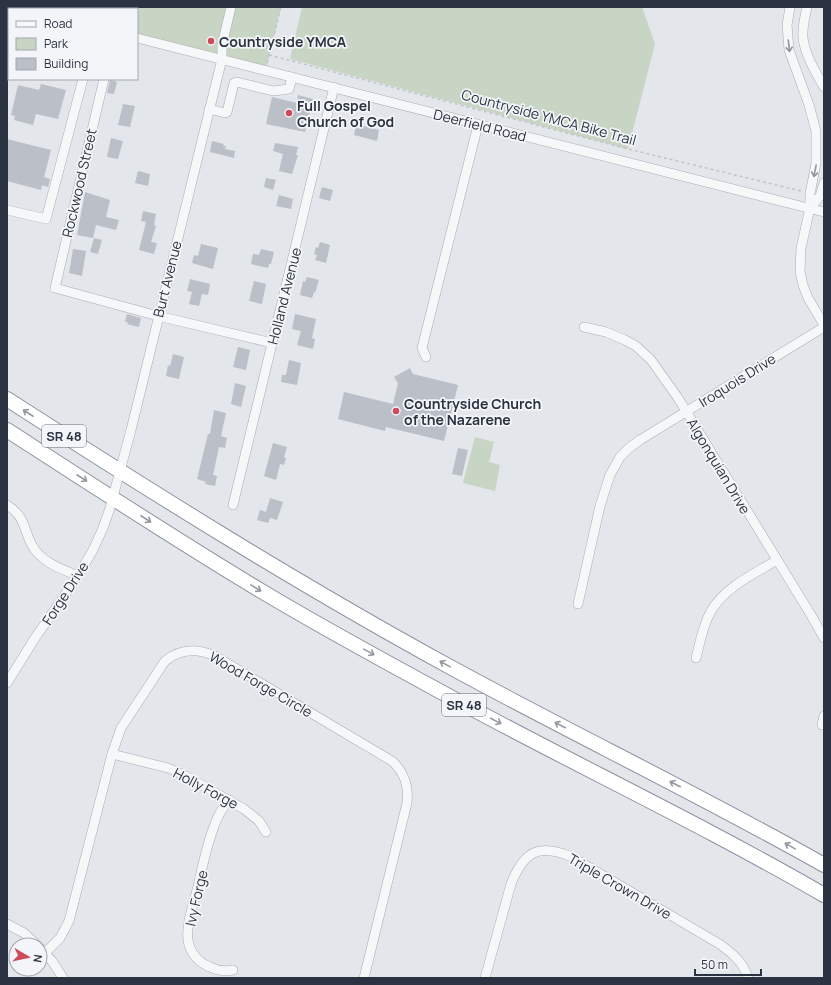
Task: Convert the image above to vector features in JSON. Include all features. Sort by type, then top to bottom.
[{"type":"highway","name":"SR 48","points":[[7,400],[248,551],[383,630],[534,712],[688,791],[824,865]]},
{"type":"highway","name":"SR 48","points":[[7,430],[232,573],[334,633],[432,687],[656,804],[824,895]]},
{"type":"street","name":"Burt Avenue","points":[[113,498],[222,59],[222,45],[231,7]]},
{"type":"street","points":[[790,7],[788,25],[789,50],[809,105],[816,131],[816,163],[810,194],[810,208],[801,248],[800,272],[808,298],[824,326]]},
{"type":"street","points":[[807,7],[803,38],[810,61],[824,87]]},
{"type":"street","name":"Deerfield Road","points":[[138,38],[824,212]]},
{"type":"street","points":[[209,109],[225,113],[227,112],[234,83],[237,82],[273,91],[289,89],[292,77]]},
{"type":"street","points":[[7,210],[46,219],[83,80]]},
{"type":"street","name":"Rockwood Street","points":[[104,80],[55,288],[158,316]]},
{"type":"street","name":"Holland Avenue","points":[[233,505],[334,87]]},
{"type":"street","points":[[426,357],[422,348],[478,125]]},
{"type":"street","points":[[810,208],[820,196],[824,183]]},
{"type":"street","points":[[158,316],[272,343]]},
{"type":"street","name":"Iroquois Drive","points":[[578,604],[600,506],[610,475],[616,463],[629,448],[824,326]]},
{"type":"street","name":"Algonquian Drive","points":[[584,327],[606,332],[625,340],[646,355],[663,376],[686,411],[824,638]]},
{"type":"street","name":"Forge Drive","points":[[7,683],[35,638],[78,576],[93,550],[103,528],[113,498]]},
{"type":"street","points":[[7,505],[22,519],[36,550],[51,564],[78,576]]},
{"type":"street","points":[[696,658],[710,612],[722,596],[741,582],[777,560]]},
{"type":"street","name":"Wood Forge Circle","points":[[48,946],[60,938],[66,927],[85,863],[112,754],[121,728],[161,667],[170,657],[182,652],[196,650],[214,656],[392,761],[404,777],[408,790],[408,796],[364,978]]},
{"type":"street","name":"Holly Forge","points":[[112,754],[168,768],[186,776],[255,816],[266,832]]},
{"type":"street","name":"Ivy Forge","points":[[229,800],[220,812],[209,843],[191,914],[188,939],[194,956],[204,965],[221,971],[233,970]]},
{"type":"street","name":"Triple Crown Drive","points":[[485,978],[511,884],[516,872],[528,856],[547,850],[560,852],[572,857],[721,945],[741,962],[748,978]]},
{"type":"street","points":[[7,924],[28,937]]},
{"type":"street","points":[[48,957],[63,978]]},
{"type":"path","points":[[267,64],[281,7]]},
{"type":"path","name":"Countryside YMCA Bike Trail","points":[[269,55],[377,82],[628,149],[810,194]]},
{"type":"green space","name":"Countryside YMCA","points":[[14,7],[281,7],[266,70],[138,38],[138,8]]},
{"type":"green space","points":[[302,7],[642,7],[655,44],[628,149],[290,59]]},
{"type":"green space","points":[[475,437],[494,442],[489,462],[500,465],[495,491],[463,483]]},
{"type":"building","points":[[110,80],[117,82],[114,94],[107,93]]},
{"type":"building","points":[[41,84],[66,90],[58,119],[36,114],[33,125],[14,120],[15,116],[11,115],[18,85],[39,90]]},
{"type":"building","name":"Full Gospel Church of God","points":[[298,95],[313,99],[305,132],[266,124],[272,97],[297,103]]},
{"type":"building","points":[[123,104],[135,106],[130,127],[118,125]]},
{"type":"building","points":[[356,124],[379,130],[377,141],[354,135]]},
{"type":"building","points":[[111,138],[123,141],[118,159],[107,157]]},
{"type":"building","points":[[7,139],[51,150],[44,177],[50,179],[48,187],[42,185],[41,190],[7,181]]},
{"type":"building","points":[[212,141],[224,144],[223,146],[226,146],[225,149],[235,151],[234,158],[210,152]]},
{"type":"building","points":[[275,143],[298,147],[296,155],[298,155],[292,174],[279,171],[283,154],[273,151]]},
{"type":"building","points":[[138,171],[150,174],[148,186],[135,183]]},
{"type":"building","points":[[266,178],[276,180],[273,190],[264,187]]},
{"type":"building","points":[[322,187],[333,190],[330,201],[319,198]]},
{"type":"building","points":[[85,192],[110,200],[106,217],[119,220],[116,230],[96,225],[93,238],[77,235]]},
{"type":"building","points":[[279,195],[293,199],[291,209],[276,206]]},
{"type":"building","points":[[143,211],[156,214],[154,225],[156,226],[151,242],[157,243],[154,254],[139,250],[146,222],[141,221]]},
{"type":"building","points":[[94,238],[102,240],[98,254],[90,252]]},
{"type":"building","points":[[320,242],[330,245],[326,263],[315,260],[317,255],[314,254],[316,247],[318,248]]},
{"type":"building","points":[[201,244],[218,248],[213,269],[192,263],[194,255],[198,256]]},
{"type":"building","points":[[73,249],[86,251],[82,276],[69,273]]},
{"type":"building","points":[[261,249],[274,252],[271,264],[269,264],[268,268],[251,264],[253,254],[259,255]]},
{"type":"building","points":[[307,277],[319,280],[312,298],[300,295],[303,281],[305,282]]},
{"type":"building","points":[[190,279],[210,284],[208,295],[202,294],[199,306],[189,304],[192,292],[187,291]]},
{"type":"building","points":[[254,281],[266,284],[262,304],[249,301]]},
{"type":"building","points":[[127,314],[141,318],[139,327],[127,324],[128,322],[125,322]]},
{"type":"building","points":[[295,314],[316,319],[312,338],[315,339],[313,349],[297,345],[301,331],[292,329]]},
{"type":"building","points":[[238,347],[250,350],[246,370],[233,367]]},
{"type":"building","points":[[173,354],[184,357],[179,379],[166,376],[168,365],[170,366]]},
{"type":"building","points":[[289,360],[301,363],[297,385],[281,382],[282,375],[286,375]]},
{"type":"building","name":"Countryside Church of the Nazarene","points":[[410,368],[413,374],[458,385],[444,441],[386,427],[385,431],[338,419],[344,392],[393,404],[398,383],[394,377]]},
{"type":"building","points":[[235,383],[246,386],[241,407],[231,404]]},
{"type":"building","points":[[214,410],[226,413],[221,436],[227,438],[225,448],[219,447],[213,475],[217,476],[215,486],[205,484],[206,482],[197,479],[208,434],[210,434]]},
{"type":"building","points":[[273,443],[287,447],[284,457],[286,458],[284,465],[280,464],[276,480],[264,476]]},
{"type":"building","points":[[458,448],[468,450],[462,476],[452,474]]},
{"type":"building","points":[[270,498],[283,502],[277,520],[270,518],[268,523],[257,520],[260,510],[266,512]]},
{"type":"place","name":"Countryside YMCA","points":[[211,41]]},
{"type":"place","name":"Full Gospel Church of God","points":[[289,113]]},
{"type":"place","name":"Countryside Church of the Nazarene","points":[[396,411]]}]
